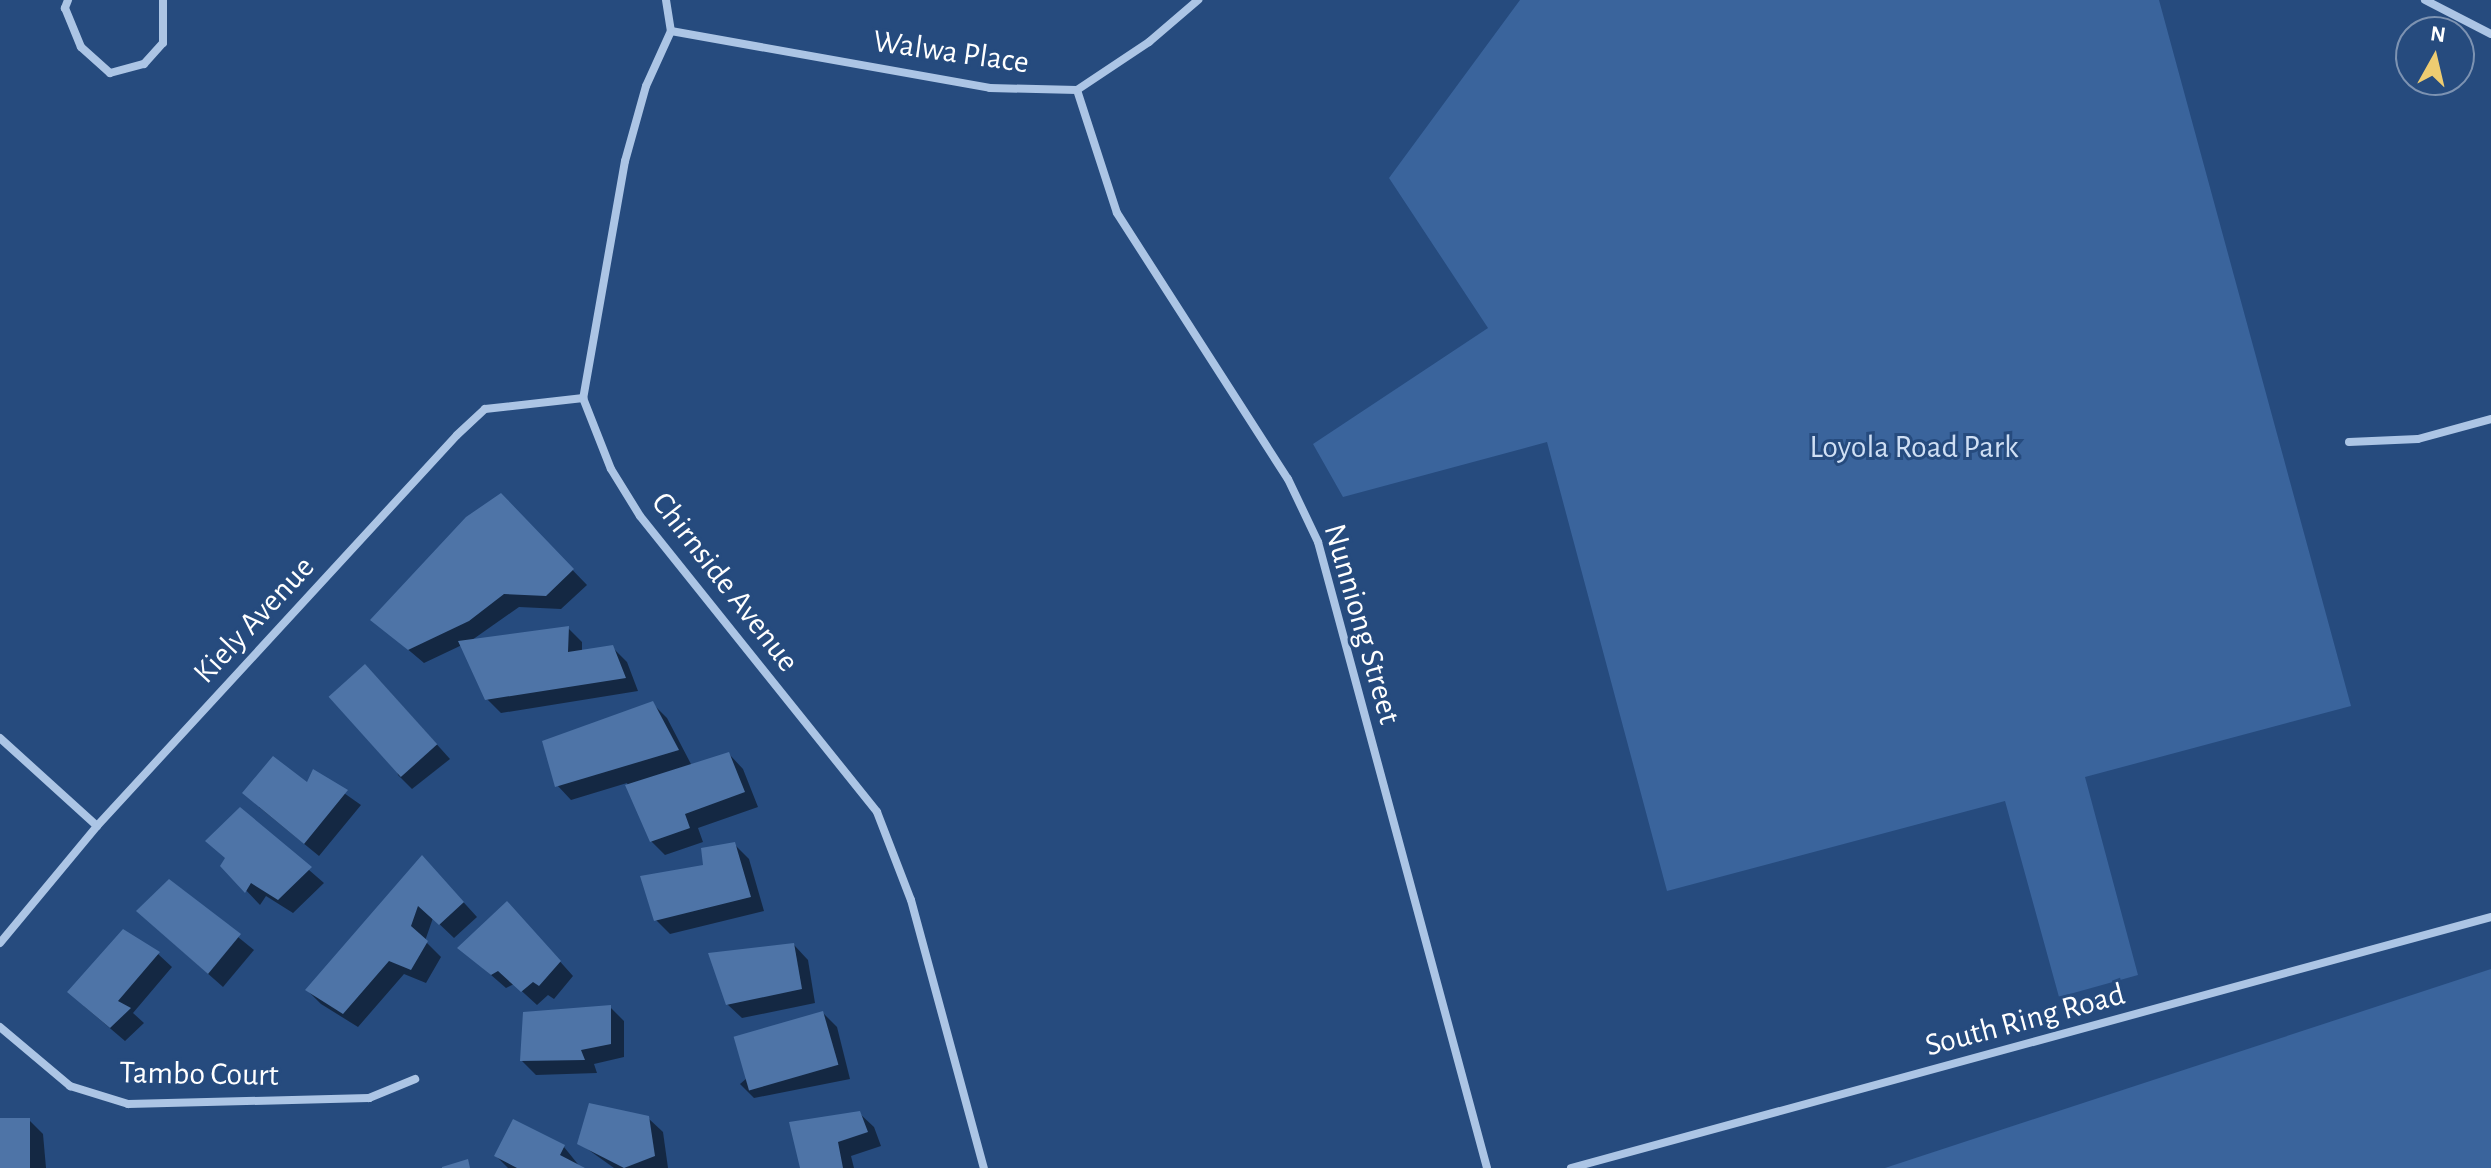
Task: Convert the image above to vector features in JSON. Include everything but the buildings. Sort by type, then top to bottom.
[{"type":"street","points":[[68,0],[65,8],[81,47],[110,73],[144,64],[163,43],[163,0]]},
{"type":"street","points":[[583,398],[625,161],[646,86],[671,31],[666,0]]},
{"type":"street","points":[[1077,90],[1149,42],[1198,0]]},
{"type":"street","points":[[2425,0],[2491,34]]},
{"type":"street","name":"Walwa Place","points":[[671,31],[990,88],[1077,90]]},
{"type":"street","name":"Nunniong Street","points":[[1077,90],[1117,213],[1288,479],[1318,542],[1487,1168]]},
{"type":"street","name":"Kiely Avenue","points":[[0,943],[97,826],[485,409],[583,398]]},
{"type":"street","name":"Chirnside Avenue","points":[[583,398],[611,469],[640,516],[877,812],[911,900],[984,1168]]},
{"type":"street","points":[[2349,442],[2418,439],[2491,419]]},
{"type":"street","points":[[0,738],[97,826]]},
{"type":"street","name":"South Ring Road","points":[[1571,1168],[2491,917]]},
{"type":"street","name":"Tambo Court","points":[[0,1027],[70,1086],[128,1104],[369,1098],[415,1079]]},
{"type":"green space","name":"Loyola Road Park","points":[[1520,0],[2159,0],[2351,706],[2085,777],[2138,975],[2059,997],[2005,801],[1667,891],[1547,442],[1343,497],[1313,444],[1488,328],[1389,178]]},
{"type":"green space","points":[[2491,969],[2491,1168],[1885,1168]]}]
